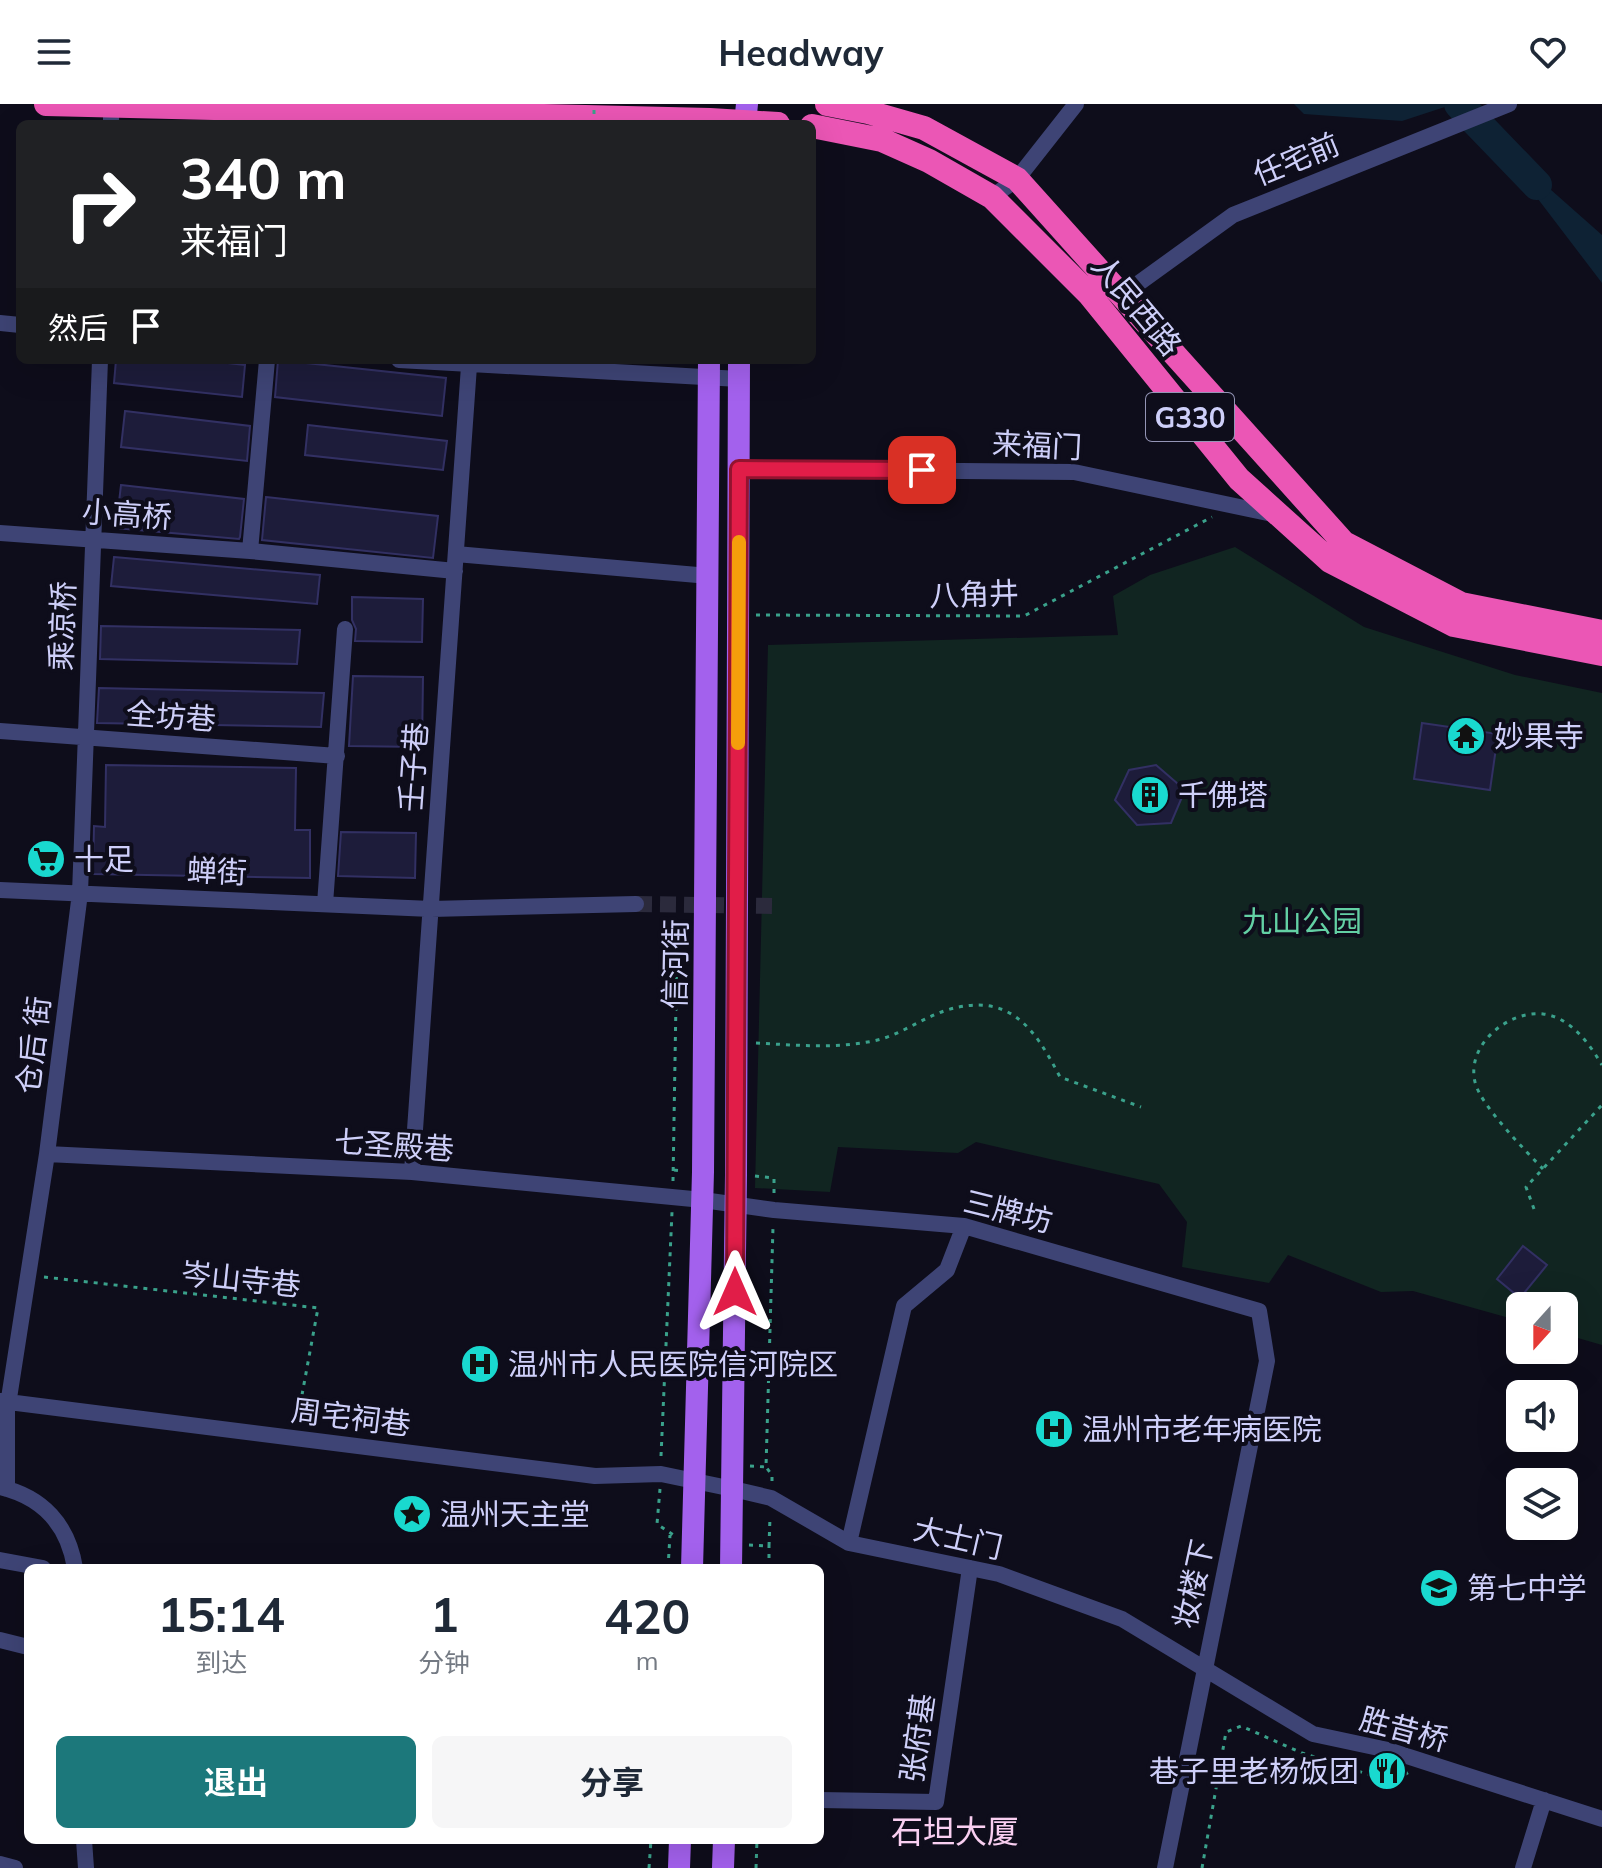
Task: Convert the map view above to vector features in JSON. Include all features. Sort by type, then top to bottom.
[{"type":"highway","points":[[46,104],[111,115],[746,117]]},
{"type":"highway","name":"人民西路","points":[[827,104],[924,128],[1017,179],[1344,543],[1461,604],[1602,632]]},
{"type":"highway","name":"人民西路","points":[[816,127],[882,140],[929,161],[992,197],[1089,294],[1239,479],[1330,561],[1454,625],[1602,654]]},
{"type":"main road","name":"信河街","points":[[692,1564],[703,1200],[709,369]]},
{"type":"main road","name":"信河街","points":[[731,1564],[736,1205],[739,370]]},
{"type":"main road","points":[[679,1868],[680,1844]]},
{"type":"main road","points":[[723,1868],[724,1844]]},
{"type":"street","points":[[992,197],[1017,179],[1076,104]]},
{"type":"street","name":"任宅前","points":[[1121,296],[1233,215],[1509,104]]},
{"type":"street","name":"乘凉桥","points":[[80,893],[100,364]]},
{"type":"street","points":[[250,551],[267,364]]},
{"type":"street","points":[[449,364],[739,370]]},
{"type":"street","name":"壬子巷","points":[[412,1172],[469,366]]},
{"type":"street","name":"来福门","points":[[739,469],[1074,472],[1281,516]]},
{"type":"street","name":"小高桥","points":[[0,533],[250,551],[709,576]]},
{"type":"street","points":[[325,904],[345,629]]},
{"type":"street","name":"全坊巷","points":[[0,731],[337,756]]},
{"type":"street","name":"蝉街","points":[[0,890],[431,909],[636,904]]},
{"type":"street","name":"仓后 街","points":[[4,1488],[4,1402],[47,1154],[80,893]]},
{"type":"street","name":"七圣殿巷","points":[[47,1154],[412,1172],[736,1205]]},
{"type":"street","name":"三牌坊","points":[[736,1205],[964,1226],[1259,1311]]},
{"type":"street","points":[[849,1543],[904,1306],[947,1270],[964,1226]]},
{"type":"street","name":"妆楼下","points":[[1169,1867],[1204,1667],[1267,1361],[1259,1311]]},
{"type":"street","name":"周宅祠巷","points":[[4,1402],[595,1476],[661,1474],[695,1481]]},
{"type":"street","name":"大士门","points":[[695,1481],[771,1498],[849,1543],[999,1574],[1122,1619],[1204,1667]]},
{"type":"street","points":[[4,1488],[30,1497],[49,1511],[64,1531],[74,1564]]},
{"type":"street","points":[[0,1560],[24,1564]]},
{"type":"street","name":"张府基","points":[[824,1800],[936,1802],[970,1568]]},
{"type":"street","points":[[0,1640],[24,1646]]},
{"type":"street","name":"胜昔桥","points":[[1204,1667],[1313,1734],[1388,1750],[1602,1819]]},
{"type":"street","points":[[1523,1868],[1544,1800]]},
{"type":"street","points":[[84,1844],[86,1868]]},
{"type":"street","points":[[0,1864],[15,1868]]},
{"type":"path","name":"八角井","points":[[739,615],[1024,616],[1233,505]]},
{"type":"path","points":[[737,1041],[835,1047],[863,1043],[876,1041],[948,1010],[982,1005],[1013,1013],[1040,1040],[1060,1077],[1141,1107]]},
{"type":"path","points":[[1543,1169],[1496,1118],[1475,1083],[1475,1059],[1492,1031],[1521,1015],[1544,1014],[1559,1019],[1581,1035],[1602,1065]]},
{"type":"path","points":[[1534,1209],[1526,1187],[1602,1105]]},
{"type":"path","points":[[766,1467],[774,1178]]},
{"type":"path","name":"岑山寺巷","points":[[28,1276],[318,1308],[294,1438]]},
{"type":"path","points":[[668,1564],[670,1535]]},
{"type":"path","points":[[769,1546],[769,1564]]},
{"type":"path","points":[[1202,1868],[1226,1732],[1241,1726],[1302,1753],[1392,1782],[1426,1762]]},
{"type":"path","points":[[649,1868],[651,1844]]},
{"type":"path","points":[[756,1868],[757,1844]]},
{"type":"green space","name":"九山公园","points":[[1235,547],[1364,627],[1515,675],[1602,693],[1602,1345],[1578,1338],[1578,1292],[1506,1292],[1506,1317],[1413,1291],[1381,1292],[1288,1255],[1269,1283],[1182,1267],[1187,1222],[1159,1184],[976,1142],[958,1153],[838,1147],[830,1192],[755,1188],[768,645],[1118,635],[1113,596],[1150,575]]},
{"type":"water","points":[[1294,104],[1454,104],[1402,121],[1304,114]]},
{"type":"water","points":[[1506,150],[1602,235],[1602,283],[1525,182]]},
{"type":"building","points":[[116,364],[245,365],[242,397],[114,383]]},
{"type":"building","points":[[278,364],[315,364],[446,378],[442,416],[275,397]]},
{"type":"building","points":[[125,411],[250,426],[247,461],[121,447]]},
{"type":"building","points":[[308,425],[447,441],[443,470],[305,455]]},
{"type":"building","points":[[121,485],[244,499],[240,537],[116,528]]},
{"type":"building","points":[[266,497],[438,516],[433,558],[262,540]]},
{"type":"building","points":[[114,557],[320,575],[317,604],[111,586]]},
{"type":"building","points":[[352,597],[423,599],[422,642],[355,641]]},
{"type":"building","points":[[101,626],[300,630],[297,664],[100,659]]},
{"type":"building","points":[[353,676],[423,677],[422,747],[349,746]]},
{"type":"building","points":[[99,688],[324,693],[321,727],[97,723]]},
{"type":"building","points":[[1422,723],[1498,734],[1490,790],[1414,779]]},
{"type":"building","points":[[106,765],[296,768],[295,830],[310,830],[310,878],[93,874],[94,826],[105,827]]},
{"type":"building","name":"千佛塔","points":[[1156,765],[1185,790],[1171,823],[1137,825],[1115,800],[1129,770]]},
{"type":"building","points":[[341,832],[416,833],[415,878],[338,876]]},
{"type":"building","points":[[1523,1246],[1547,1265],[1525,1292],[1513,1292],[1497,1279]]},
{"type":"waterway","points":[[1459,104],[1537,185]]},
{"type":"tunnel","points":[[636,904],[774,906]]},
{"type":"slow traffic","points":[[738,743],[739,542]]},
{"type":"place","name":"妙果寺","points":[[1466,736]]},
{"type":"place","name":"千佛塔","points":[[1150,795]]},
{"type":"place","name":"十足","points":[[46,859]]},
{"type":"place","name":"温州市人民医院信河院区","points":[[480,1364]]},
{"type":"place","name":"温州市老年病医院","points":[[1054,1429]]},
{"type":"place","name":"温州天主堂","points":[[412,1514]]},
{"type":"place","name":"第七中学","points":[[1439,1588]]},
{"type":"place","name":"巷子里老杨饭团","points":[[1387,1771]]},
{"type":"district","name":"石坦大厦","points":[[955,1831]]},
{"type":"route","points":[[735,1292],[739,469],[922,470]]}]
